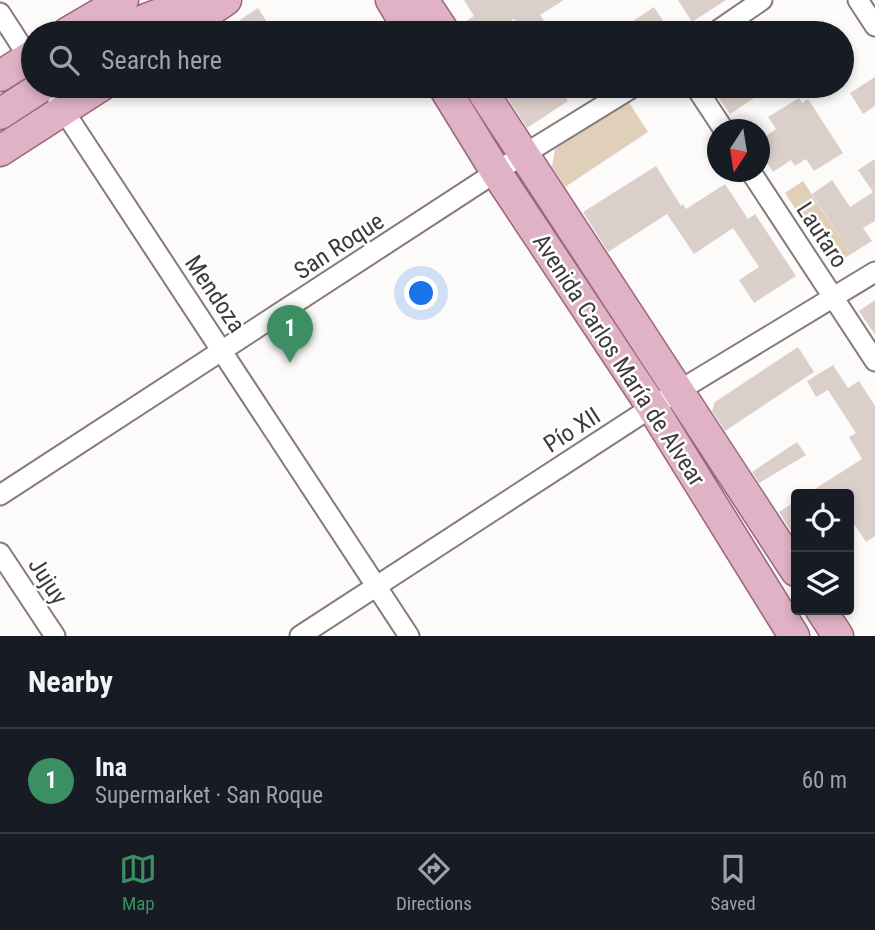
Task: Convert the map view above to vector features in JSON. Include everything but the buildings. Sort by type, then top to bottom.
[{"type":"main road","points":[[87,21],[123,0]]},
{"type":"main road","points":[[143,17],[197,0]]},
{"type":"main road","points":[[195,21],[226,0]]},
{"type":"main road","points":[[391,0],[415,14]]},
{"type":"main road","points":[[0,76],[21,65]]},
{"type":"main road","points":[[0,114],[26,98]]},
{"type":"main road","points":[[0,151],[82,98]]},
{"type":"main road","name":"Avenida Carlos María de Alvear","points":[[453,98],[510,163]]},
{"type":"main road","name":"Avenida Carlos María de Alvear","points":[[469,98],[791,599]]},
{"type":"main road","name":"Avenida Carlos María de Alvear","points":[[484,98],[510,163]]},
{"type":"main road","name":"Avenida Carlos María de Alvear","points":[[664,400],[791,565]]},
{"type":"main road","name":"Avenida Carlos María de Alvear","points":[[664,400],[794,636]]},
{"type":"main road","name":"Avenida Carlos María de Alvear","points":[[802,615],[815,636]]},
{"type":"main road","points":[[824,615],[838,636]]},
{"type":"street","points":[[725,21],[738,6],[762,0]]},
{"type":"street","points":[[858,0],[875,26]]},
{"type":"street","points":[[0,13],[21,43]]},
{"type":"street","name":"Mendoza","points":[[54,98],[409,636]]},
{"type":"street","name":"San Roque","points":[[0,495],[510,163],[616,98]]},
{"type":"street","points":[[703,98],[717,119]]},
{"type":"street","name":"Lautaro","points":[[758,182],[875,360]]},
{"type":"street","name":"Pío XII","points":[[300,636],[664,400],[875,272]]},
{"type":"street","name":"Jujuy","points":[[0,553],[55,636]]},
{"type":"shaded area","points":[[628,101],[648,132],[565,187],[552,167],[555,149]]},
{"type":"shaded area","points":[[803,181],[851,254],[832,266],[785,193]]},
{"type":"place","name":"Ina","points":[[290,363]]}]
